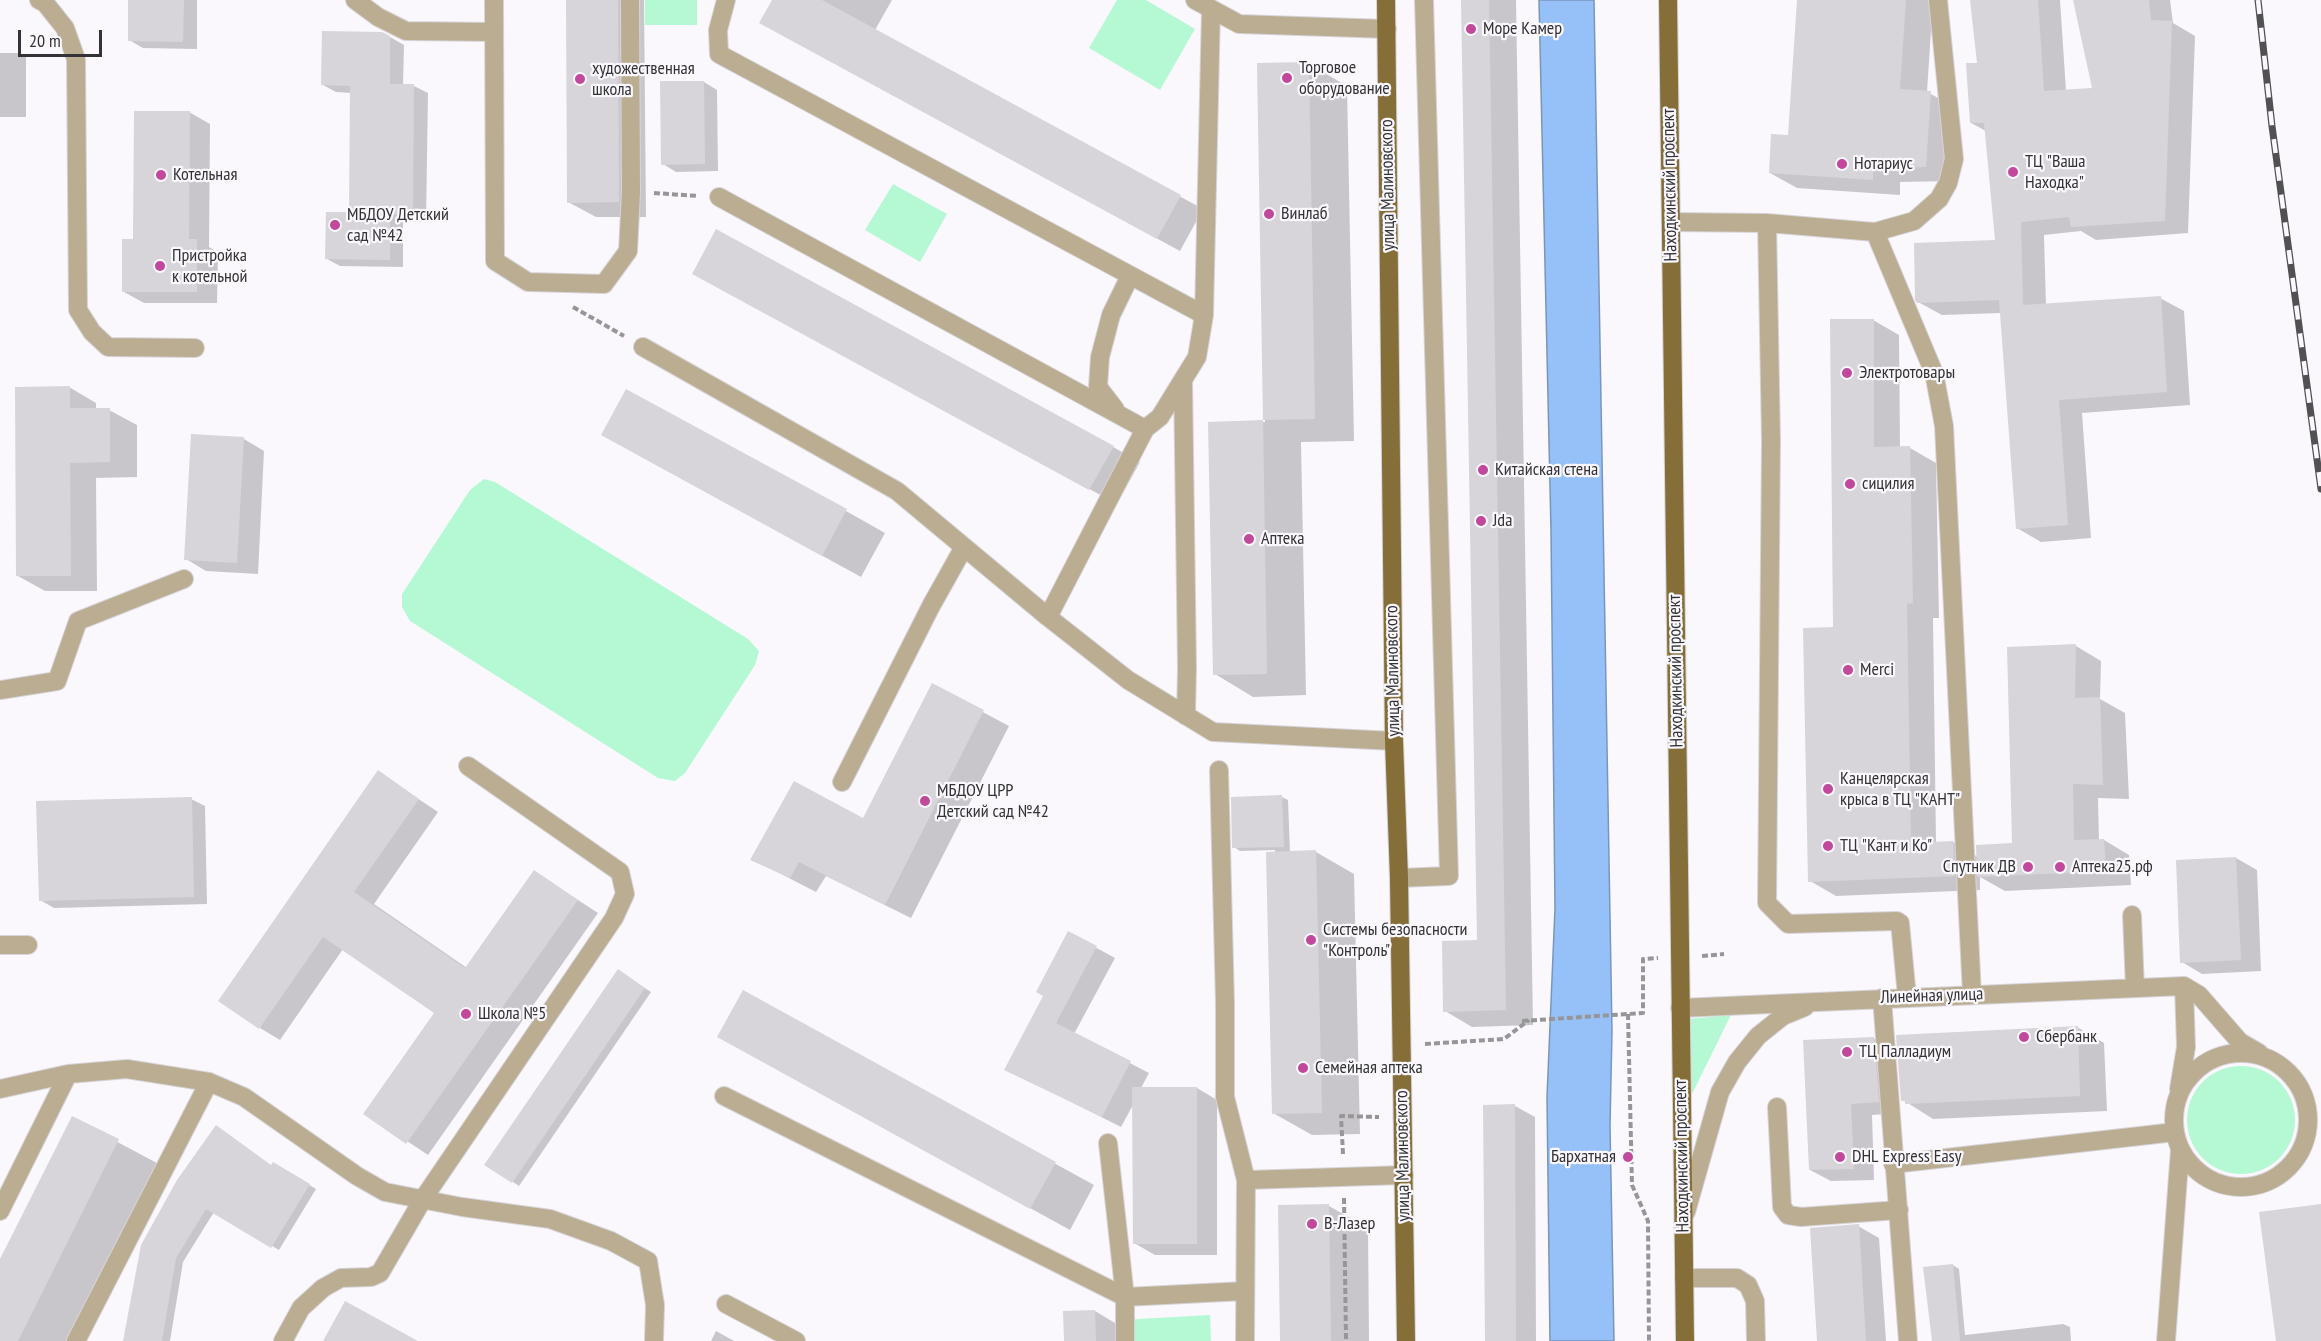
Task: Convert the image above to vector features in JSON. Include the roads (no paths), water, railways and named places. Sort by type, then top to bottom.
[{"type":"main road","name":"улица Малиновского","points":[[1386,0],[1394,741],[1399,878],[1406,1341]]},
{"type":"main road","name":"Находкинский проспект","points":[[1668,0],[1685,1341]]},
{"type":"street","points":[[39,0],[45,3],[66,28],[76,59],[78,310],[92,332],[108,347],[195,348]]},
{"type":"street","points":[[355,0],[378,17],[406,31],[494,32]]},
{"type":"street","points":[[494,0],[495,261],[528,282],[604,284],[628,251],[631,192],[630,0]]},
{"type":"street","points":[[726,0],[718,30],[719,54],[1204,315]]},
{"type":"street","points":[[1195,0],[1239,24],[1387,28]]},
{"type":"street","points":[[1399,878],[1449,876],[1424,0]]},
{"type":"street","points":[[1671,222],[1767,223],[1875,232],[1914,221],[1939,199],[1948,183],[1954,159],[1938,0]]},
{"type":"street","points":[[1048,617],[1145,429],[1160,417],[1197,357],[1204,315],[1211,9]]},
{"type":"street","points":[[719,197],[1145,429]]},
{"type":"street","points":[[1767,223],[1771,441],[1767,903],[1788,924],[1897,921],[1900,923],[1907,997]]},
{"type":"street","points":[[1875,232],[1906,312],[1934,373],[1944,426],[1972,995]]},
{"type":"street","points":[[1117,413],[1098,387],[1100,357],[1111,315],[1130,276]]},
{"type":"street","points":[[643,347],[884,482],[1128,680],[1213,732],[1394,741]]},
{"type":"street","points":[[1183,380],[1186,716]]},
{"type":"street","points":[[842,782],[964,547]]},
{"type":"street","points":[[0,690],[57,681],[78,621],[184,579]]},
{"type":"street","points":[[283,1341],[301,1308],[323,1288],[341,1278],[370,1277],[380,1273],[423,1199],[615,918],[625,894],[620,872],[468,766]]},
{"type":"street","points":[[1219,770],[1225,1097],[1246,1180],[1245,1341]]},
{"type":"street","points":[[2132,915],[2135,988]]},
{"type":"street","points":[[0,945],[28,945]]},
{"type":"street","points":[[2177,1140],[2196,1171],[2217,1184],[2243,1188],[2268,1182],[2291,1166],[2305,1140],[2308,1113],[2302,1092],[2288,1071],[2240,1042],[2199,995],[2184,986]]},
{"type":"street","points":[[2166,1341],[2177,1140],[2174,1120],[2186,1047],[2184,986]]},
{"type":"street","name":"Линейная улица","points":[[1680,1008],[2184,986]]},
{"type":"street","points":[[1882,998],[1908,1341]]},
{"type":"street","points":[[1683,1222],[1720,1092],[1737,1062],[1758,1036],[1783,1016],[1819,1001]]},
{"type":"street","points":[[2176,1101],[2190,1076],[2212,1059],[2240,1053],[2266,1057]]},
{"type":"street","points":[[0,1089],[68,1074],[127,1070],[209,1082],[244,1097],[357,1176],[385,1192],[462,1208],[550,1219],[611,1241],[648,1261],[655,1305],[654,1341]]},
{"type":"street","points":[[0,1211],[68,1074]]},
{"type":"street","points":[[76,1341],[209,1082]]},
{"type":"street","points":[[724,1096],[1125,1297],[1245,1291]]},
{"type":"street","points":[[1778,1107],[1782,1207],[1788,1215],[1801,1217],[1899,1210]]},
{"type":"street","points":[[1893,1164],[2177,1140]]},
{"type":"street","points":[[1108,1143],[1125,1297],[1125,1341]]},
{"type":"street","points":[[1246,1180],[1404,1175]]},
{"type":"street","points":[[1684,1278],[1737,1278],[1748,1285],[1755,1300],[1756,1341]]},
{"type":"street","points":[[726,1304],[796,1341]]},
{"type":"water","points":[[1539,0],[1594,0],[1612,1031],[1610,1126],[1614,1341],[1550,1341],[1547,1097],[1555,908],[1551,530]]},
{"type":"railway","points":[[2258,0],[2272,126],[2321,489]]},
{"type":"place","name":"Море Камер","points":[[1471,29]]},
{"type":"place","name":"Торговое оборудование","points":[[1287,78]]},
{"type":"place","name":"художественная школа","points":[[580,79]]},
{"type":"place","name":"Нотариус","points":[[1842,164]]},
{"type":"place","name":"ТЦ \"Ваша Находка\"","points":[[2013,172]]},
{"type":"place","name":"Котельная","points":[[161,175]]},
{"type":"place","name":"Винлаб","points":[[1269,214]]},
{"type":"place","name":"МБДОУ Детский сад №42","points":[[335,225]]},
{"type":"place","name":"Пристройка к котельной","points":[[160,266]]},
{"type":"place","name":"Электротовары","points":[[1847,373]]},
{"type":"place","name":"Китайская стена","points":[[1483,470]]},
{"type":"place","name":"сицилия","points":[[1850,484]]},
{"type":"place","name":"Jda","points":[[1481,521]]},
{"type":"place","name":"Аптека","points":[[1249,539]]},
{"type":"place","name":"Merci","points":[[1848,670]]},
{"type":"place","name":"Канцелярская крыса в ТЦ \"КАНТ\"","points":[[1828,789]]},
{"type":"place","name":"МБДОУ ЦРР Детский сад №42","points":[[925,801]]},
{"type":"place","name":"ТЦ \"Кант и Ко\"","points":[[1828,846]]},
{"type":"place","name":"Спутник ДВ","points":[[2028,867]]},
{"type":"place","name":"Аптека25.рф","points":[[2060,867]]},
{"type":"place","name":"Системы безопасности \"Контроль\"","points":[[1311,940]]},
{"type":"place","name":"Школа №5","points":[[466,1014]]},
{"type":"place","name":"Сбербанк","points":[[2024,1037]]},
{"type":"place","name":"ТЦ Палладиум","points":[[1847,1052]]},
{"type":"place","name":"Семейная аптека","points":[[1303,1068]]},
{"type":"place","name":"Бархатная","points":[[1628,1157]]},
{"type":"place","name":"DHL Express Easy","points":[[1840,1157]]},
{"type":"place","name":"В-Лазер","points":[[1312,1224]]}]
